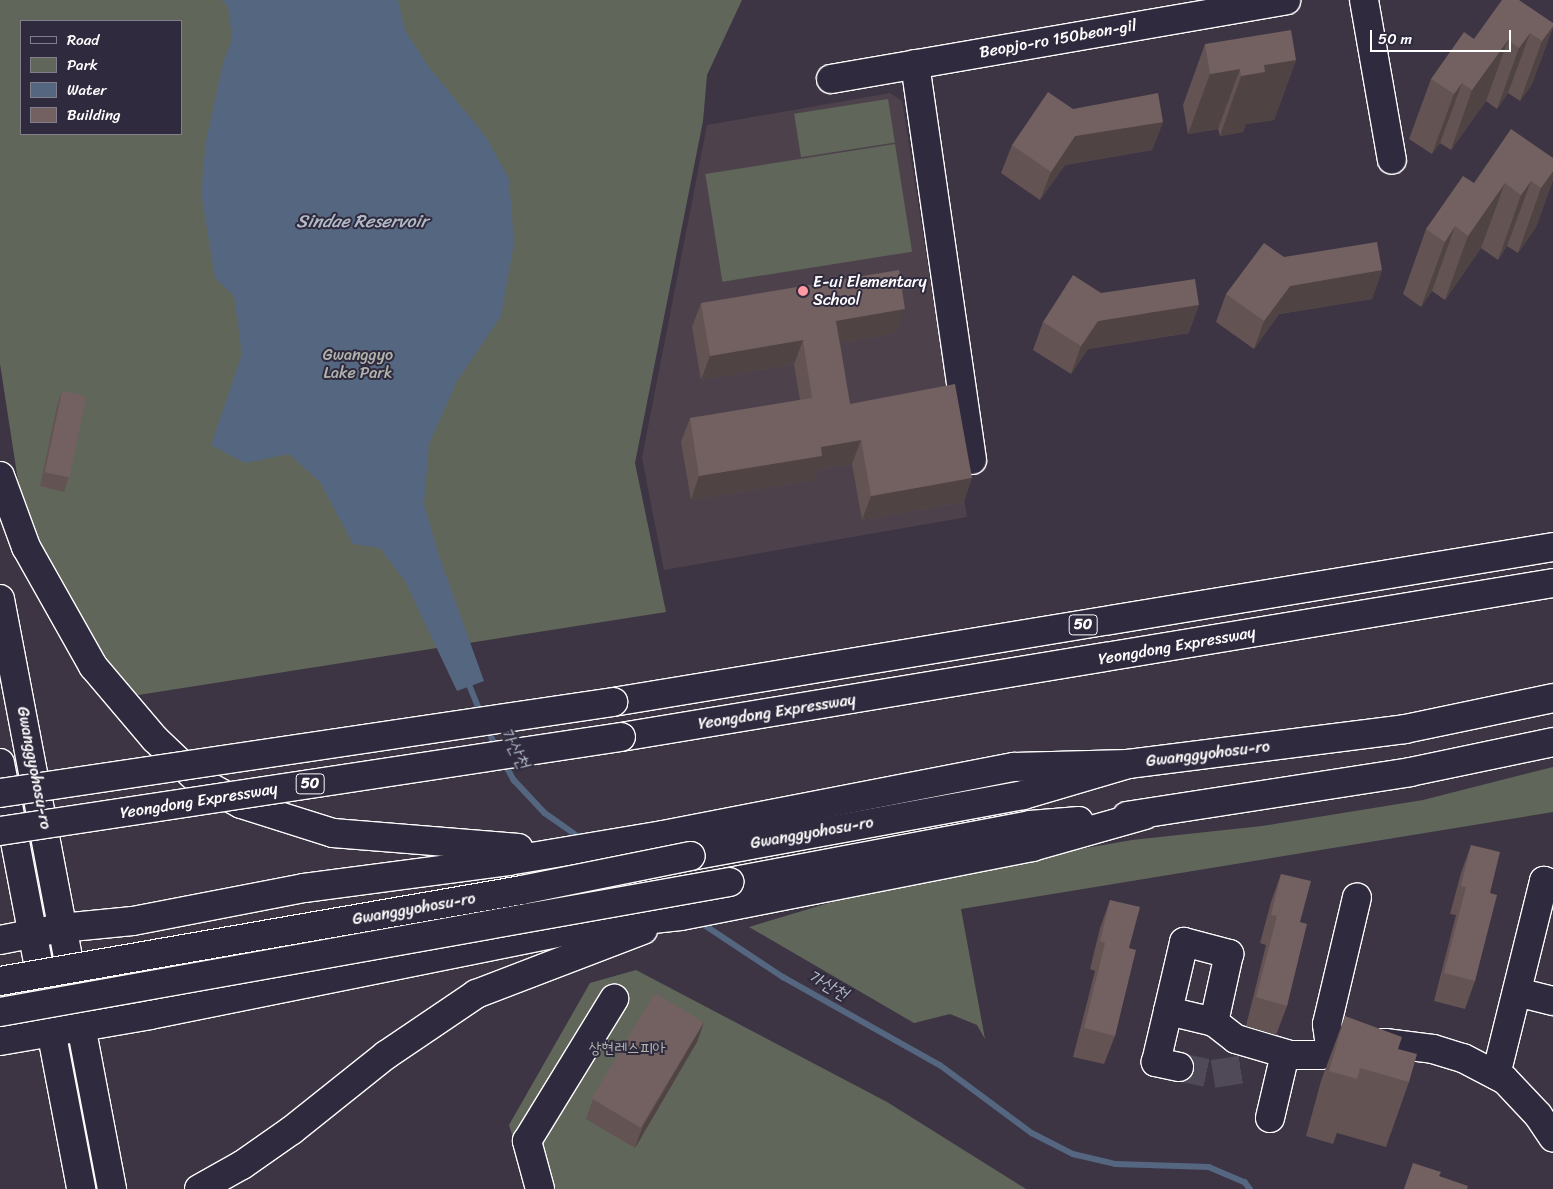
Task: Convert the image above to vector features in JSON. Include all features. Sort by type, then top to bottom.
[{"type":"main road","name":"Beopjo-ro 150beon-gil","points":[[831,79],[1286,0]]},
{"type":"main road","points":[[1364,0],[1392,160]]},
{"type":"main road","points":[[915,64],[972,460]]},
{"type":"main road","points":[[0,476],[26,546],[66,624],[93,666],[155,739],[199,781],[241,804],[333,833],[505,854]]},
{"type":"main road","name":"50","points":[[0,793],[612,702],[1553,547]]},
{"type":"main road","name":"Yeongdong Expressway","points":[[0,831],[621,737],[1553,583]]},
{"type":"main road","name":"Gwanggyohosu-ro","points":[[0,599],[55,880],[61,928],[82,1026],[112,1189]]},
{"type":"main road","name":"Gwanggyohosu-ro","points":[[0,981],[522,890],[691,856],[1023,795],[1128,764],[1405,729],[1553,698]]},
{"type":"main road","name":"Gwanggyohosu-ro","points":[[0,1012],[729,882],[1030,825],[1145,815],[1410,772],[1553,742]]},
{"type":"main road","name":"Gwanggyohosu-ro","points":[[0,763],[30,934],[81,1189]]},
{"type":"main road","points":[[0,940],[61,928],[133,921],[304,888],[505,854],[557,851],[664,835],[1014,767],[1128,764]]},
{"type":"main road","points":[[0,1041],[605,934],[761,899],[1032,847],[1145,815]]},
{"type":"main road","points":[[1496,1075],[1544,881],[1553,884]]},
{"type":"main road","points":[[1331,1053],[1327,1024],[1357,898]]},
{"type":"main road","points":[[199,1189],[242,1165],[292,1130],[386,1055],[476,994],[605,934]]},
{"type":"main road","points":[[1179,1067],[1156,1062],[1184,942],[1229,954],[1214,1022]]},
{"type":"main road","points":[[1516,992],[1553,1001]]},
{"type":"main road","points":[[540,1189],[527,1141],[614,999]]},
{"type":"main road","points":[[1168,1011],[1214,1022],[1236,1039],[1285,1054],[1305,1056],[1386,1043],[1412,1045],[1463,1058],[1496,1075],[1545,1110],[1553,1137]]},
{"type":"main road","points":[[1270,1118],[1285,1054]]},
{"type":"shaded area","name":"E-ui Elementary School","points":[[890,93],[902,101],[967,517],[664,570],[642,458],[707,125]]},
{"type":"green space","name":"Gwanggyo Lake Park","points":[[0,0],[742,0],[707,75],[703,121],[635,463],[666,612],[132,696],[80,626],[46,561],[19,487],[0,364]]},
{"type":"green space","points":[[888,99],[895,142],[801,157],[794,114]]},
{"type":"green space","points":[[895,144],[912,252],[722,282],[705,174]]},
{"type":"green space","points":[[1553,767],[1553,812],[961,909],[985,1039],[977,1025],[950,1014],[914,1023],[749,927],[909,879],[1132,840],[1262,826],[1423,800]]},
{"type":"green space","name":"상현레스피아","points":[[636,970],[887,1102],[1026,1189],[529,1189],[509,1125],[590,983]]},
{"type":"water","name":"Sindae Reservoir","points":[[221,0],[398,0],[405,30],[428,66],[486,137],[509,179],[514,243],[501,316],[457,381],[429,444],[424,504],[439,556],[484,681],[457,691],[405,581],[380,548],[353,544],[320,482],[289,454],[245,463],[211,445],[242,354],[234,296],[215,278],[201,192],[206,141],[223,63],[232,39],[228,5]]},
{"type":"building","points":[[1502,0],[1519,0],[1553,23],[1553,26],[1542,41],[1530,33],[1519,48],[1508,40],[1472,90],[1462,83],[1454,94],[1431,79],[1464,32],[1474,39]]},
{"type":"building","points":[[1291,30],[1296,60],[1264,65],[1265,72],[1241,76],[1240,69],[1210,74],[1205,44]]},
{"type":"building","points":[[1048,92],[1073,109],[1158,93],[1163,122],[1075,136],[1051,172],[1012,145]]},
{"type":"building","points":[[1511,129],[1553,158],[1553,171],[1541,188],[1531,181],[1521,195],[1505,183],[1468,236],[1455,226],[1445,242],[1426,229],[1463,176],[1474,183]]},
{"type":"building","points":[[1377,242],[1382,270],[1290,286],[1264,321],[1226,294],[1264,243],[1284,257]]},
{"type":"building","points":[[899,270],[905,309],[836,321],[850,404],[955,384],[972,478],[871,496],[861,440],[821,447],[822,456],[699,476],[690,418],[812,398],[803,340],[710,356],[701,303]]},
{"type":"building","points":[[1073,275],[1101,293],[1195,279],[1199,305],[1098,321],[1081,346],[1043,322]]},
{"type":"building","points":[[62,391],[86,396],[69,477],[45,472]]},
{"type":"building","points":[[1471,845],[1500,852],[1490,893],[1497,895],[1475,981],[1444,973],[1466,887],[1461,886]]},
{"type":"building","points":[[1281,874],[1311,881],[1300,922],[1307,924],[1287,1006],[1256,997],[1277,916],[1271,915]]},
{"type":"building","points":[[1110,900],[1140,907],[1129,948],[1136,950],[1115,1036],[1084,1028],[1105,943],[1100,941]]},
{"type":"building","points":[[655,993],[704,1022],[641,1128],[592,1098]]},
{"type":"building","points":[[1345,1016],[1402,1037],[1398,1049],[1417,1054],[1409,1082],[1360,1068],[1357,1079],[1329,1071]]},
{"type":"building","points":[[1413,1163],[1441,1172],[1439,1176],[1468,1186],[1467,1189],[1404,1189]]},
{"type":"waterway","name":"가산천","points":[[470,686],[481,713]]},
{"type":"waterway","name":"가산천","points":[[488,729],[496,747]]},
{"type":"waterway","name":"가산천","points":[[504,762],[514,780],[545,813],[582,839]]},
{"type":"waterway","name":"가산천","points":[[700,922],[783,977],[940,1065],[1032,1133],[1073,1154],[1116,1164],[1209,1167],[1245,1182],[1250,1189]]},
{"type":"tunnel","points":[[1179,1067],[1213,1074],[1245,1069]]},
{"type":"place","name":"E-ui Elementary School","points":[[803,291]]}]
